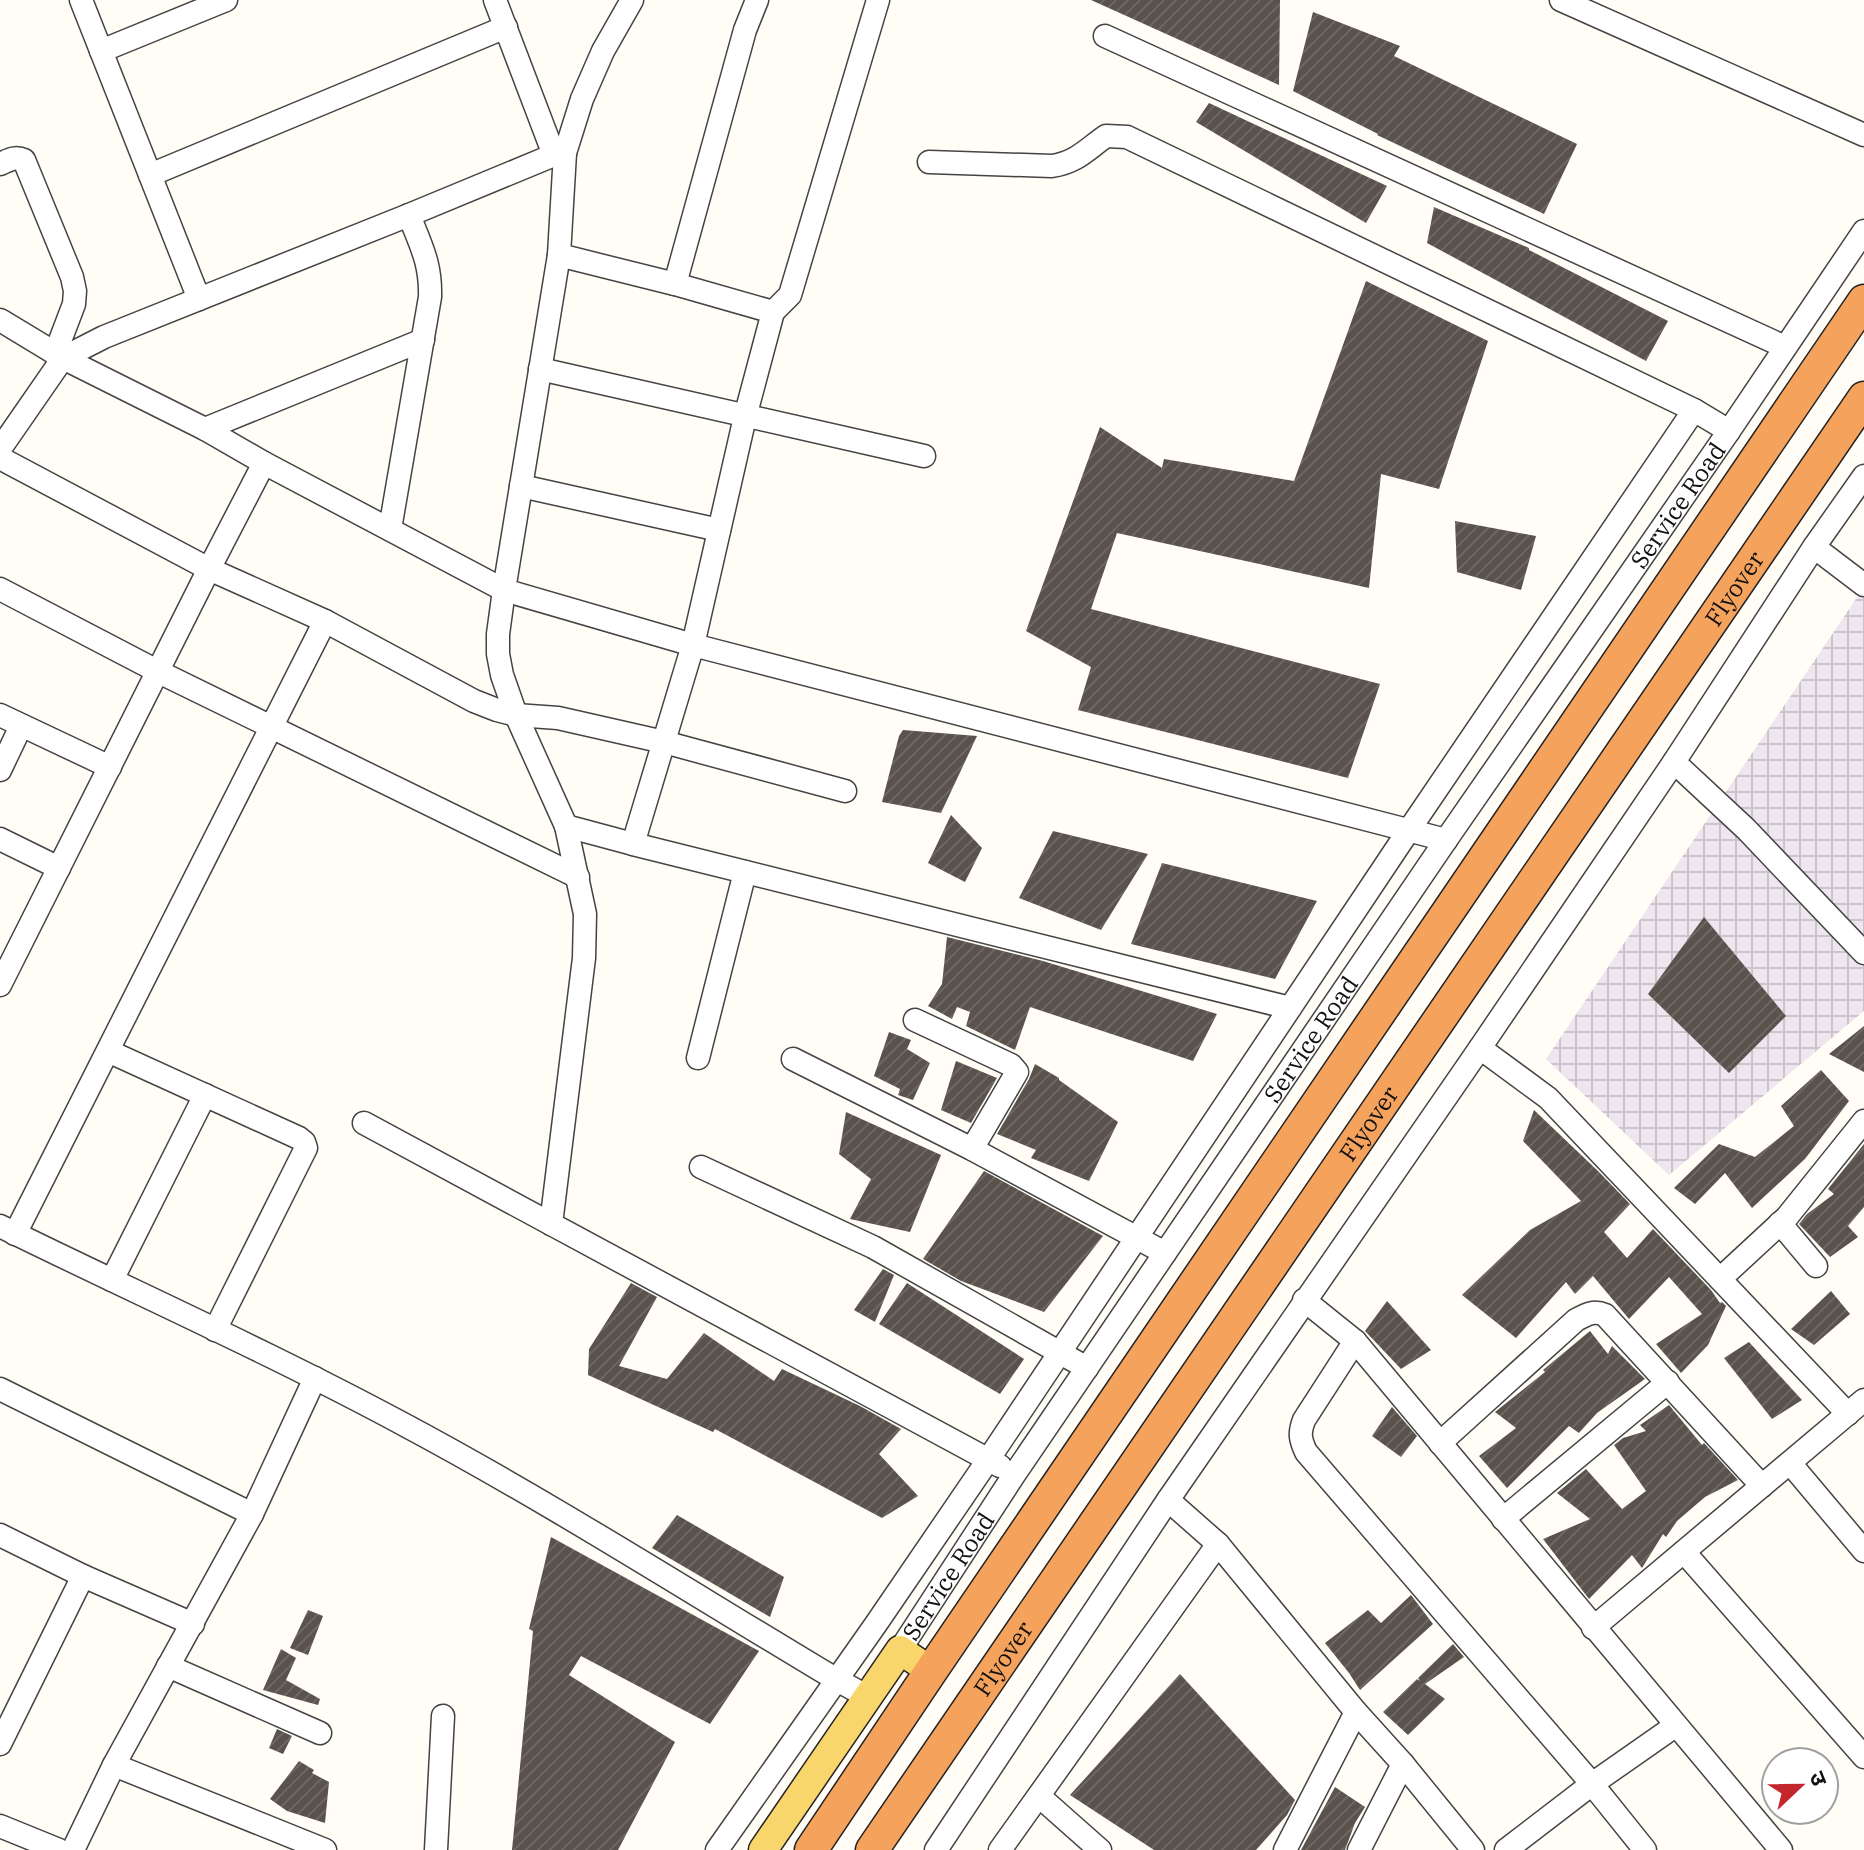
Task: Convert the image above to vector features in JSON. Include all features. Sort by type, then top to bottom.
[{"type":"highway","points":[[811,1850],[1864,301]]},
{"type":"highway","name":"Flyover","points":[[872,1850],[1864,398]]},
{"type":"main road","points":[[900,1650],[931,1671]]},
{"type":"main road","name":"Service Road","points":[[763,1850],[900,1650]]},
{"type":"street","points":[[81,0],[199,299]]},
{"type":"street","points":[[101,51],[226,0]]},
{"type":"street","points":[[495,0],[559,154],[559,255],[498,634],[502,675],[516,715],[566,826],[585,914],[584,958],[551,1224]]},
{"type":"street","points":[[59,356],[559,154],[603,51],[632,0]]},
{"type":"street","points":[[675,284],[745,30],[757,0]]},
{"type":"street","points":[[633,844],[693,645],[745,417],[773,312],[790,295],[878,0]]},
{"type":"street","points":[[1561,0],[1864,135]]},
{"type":"street","points":[[150,175],[506,27]]},
{"type":"street","points":[[1105,36],[1785,347]]},
{"type":"street","points":[[929,162],[1052,166],[1080,157],[1106,136],[1127,137],[1694,410],[1729,431]]},
{"type":"street","points":[[0,164],[13,158],[24,160],[72,277],[74,304],[59,356],[0,449]]},
{"type":"street","points":[[390,529],[430,297],[427,261],[409,215]]},
{"type":"street","name":"Service Road","points":[[900,1650],[1014,1475],[1864,231]]},
{"type":"street","points":[[559,255],[773,312]]},
{"type":"street","points":[[0,320],[59,356],[205,429],[504,590],[693,645],[1446,840]]},
{"type":"street","points":[[205,429],[423,340]]},
{"type":"street","points":[[540,369],[924,456]]},
{"type":"street","points":[[717,1850],[988,1460],[1694,410]]},
{"type":"street","points":[[0,458],[209,569],[325,621],[474,701],[516,715],[558,718],[664,742],[845,791]]},
{"type":"street","points":[[0,985],[264,463]]},
{"type":"street","points":[[936,1850],[1168,1500],[1480,1048],[1864,476]]},
{"type":"street","points":[[521,486],[719,530]]},
{"type":"street","points":[[1814,547],[1864,585]]},
{"type":"street","points":[[0,589],[159,672],[578,877]]},
{"type":"street","points":[[325,621],[108,1051],[8,1230],[404,1424],[511,1483],[868,1697]]},
{"type":"street","points":[[0,715],[110,767]]},
{"type":"street","points":[[0,770],[21,726]]},
{"type":"street","points":[[1674,762],[1746,829],[1864,953]]},
{"type":"street","points":[[566,826],[1290,1008]]},
{"type":"street","points":[[0,839],[59,868]]},
{"type":"street","points":[[698,1058],[745,872]]},
{"type":"street","points":[[915,1020],[1011,1065],[1017,1072],[972,1149]]},
{"type":"street","points":[[1480,1048],[1548,1098],[1720,1279],[1856,1407],[1593,1628]]},
{"type":"street","points":[[108,1051],[304,1142],[306,1148],[215,1330]]},
{"type":"street","points":[[793,1059],[972,1149],[1165,1253]]},
{"type":"street","points":[[112,1280],[205,1095]]},
{"type":"street","points":[[1720,1279],[1780,1223],[1864,1121]]},
{"type":"street","points":[[364,1123],[1014,1475]]},
{"type":"street","points":[[701,1167],[873,1247],[1087,1368]]},
{"type":"street","points":[[1780,1223],[1816,1266]]},
{"type":"street","points":[[1304,1300],[1355,1341],[1781,1850]]},
{"type":"street","points":[[1440,1443],[1576,1320],[1591,1312],[1599,1312],[1668,1382],[1762,1486]]},
{"type":"street","points":[[1355,1341],[1304,1420],[1300,1431],[1306,1452],[1592,1784],[1645,1850]]},
{"type":"street","points":[[73,1850],[114,1765],[252,1514],[315,1378]]},
{"type":"street","points":[[1503,1519],[1668,1382]]},
{"type":"street","points":[[0,1389],[252,1514]]},
{"type":"street","points":[[1790,1463],[1864,1551]]},
{"type":"street","points":[[1168,1500],[1218,1544],[1473,1850]]},
{"type":"street","points":[[0,1535],[83,1576],[193,1624]]},
{"type":"street","points":[[1000,1850],[1218,1544]]},
{"type":"street","points":[[1684,1552],[1864,1757]]},
{"type":"street","points":[[0,1744],[83,1576]]},
{"type":"street","points":[[168,1666],[320,1733]]},
{"type":"street","points":[[1285,1850],[1356,1712]]},
{"type":"street","points":[[436,1850],[443,1716]]},
{"type":"street","points":[[1506,1850],[1675,1726]]},
{"type":"street","points":[[1383,1850],[1364,1841],[1403,1764]]},
{"type":"street","points":[[114,1765],[325,1850]]},
{"type":"street","points":[[1039,1796],[1100,1850]]},
{"type":"street","points":[[0,1826],[59,1850]]},
{"type":"shaded area","points":[[1864,587],[1864,1011],[1669,1175],[1546,1059]]},
{"type":"building","points":[[1091,0],[1280,0],[1279,85]]},
{"type":"building","points":[[1313,12],[1400,46],[1394,56],[1577,144],[1544,214],[1377,135],[1293,91]]},
{"type":"building","points":[[1209,103],[1387,186],[1366,223],[1196,122]]},
{"type":"building","points":[[1434,207],[1529,248],[1668,321],[1646,361],[1427,243]]},
{"type":"building","points":[[1366,281],[1488,341],[1439,489],[1381,474],[1369,588],[1117,533],[1091,609],[1380,684],[1348,778],[1078,710],[1091,667],[1026,631],[1100,427],[1162,468],[1164,459],[1294,481]]},
{"type":"building","points":[[1455,521],[1536,536],[1521,590],[1457,572]]},
{"type":"building","points":[[903,730],[977,736],[941,813],[882,802]]},
{"type":"building","points":[[951,815],[982,848],[965,882],[928,863]]},
{"type":"building","points":[[1053,831],[1148,854],[1101,930],[1019,898]]},
{"type":"building","points":[[1162,863],[1317,901],[1275,979],[1131,944]]},
{"type":"building","points":[[1704,917],[1786,1016],[1729,1073],[1648,994]]},
{"type":"building","points":[[947,937],[1043,961],[1217,1014],[1193,1061],[1030,1007],[1015,1050],[966,1026],[970,1012],[957,1007],[952,1019],[928,1006],[942,984]]},
{"type":"building","points":[[1864,1026],[1864,1072],[1829,1054]]},
{"type":"building","points":[[889,1032],[911,1040],[907,1049],[930,1063],[913,1100],[898,1095],[900,1089],[874,1076]]},
{"type":"building","points":[[956,1061],[997,1078],[971,1123],[941,1110]]},
{"type":"building","points":[[1035,1064],[1118,1122],[1089,1181],[1031,1158],[1036,1150],[997,1134]]},
{"type":"building","points":[[1821,1070],[1849,1101],[1805,1159],[1752,1208],[1725,1173],[1695,1204],[1674,1188],[1719,1144],[1755,1157],[1794,1126],[1781,1106]]},
{"type":"building","points":[[1534,1110],[1630,1204],[1604,1232],[1627,1258],[1653,1229],[1726,1306],[1708,1345],[1681,1373],[1656,1344],[1702,1314],[1669,1277],[1629,1319],[1593,1276],[1575,1294],[1566,1282],[1516,1338],[1462,1295],[1530,1230],[1581,1201],[1523,1141]]},
{"type":"building","points":[[846,1112],[941,1155],[910,1232],[850,1219],[871,1179],[839,1154]]},
{"type":"building","points":[[1864,1144],[1864,1207],[1848,1226],[1858,1237],[1830,1257],[1799,1224],[1834,1194],[1828,1189]]},
{"type":"building","points":[[984,1171],[1103,1236],[1044,1312],[961,1281],[923,1259]]},
{"type":"building","points":[[883,1269],[894,1275],[875,1322],[854,1310]]},
{"type":"building","points":[[631,1283],[657,1297],[619,1366],[667,1379],[704,1333],[774,1381],[782,1369],[901,1429],[879,1454],[918,1496],[882,1518],[715,1429],[713,1432],[588,1375],[589,1349]]},
{"type":"building","points":[[907,1283],[1024,1359],[1000,1394],[879,1324]]},
{"type":"building","points":[[1831,1291],[1850,1314],[1814,1345],[1791,1329]]},
{"type":"building","points":[[1387,1301],[1431,1350],[1401,1369],[1365,1331]]},
{"type":"building","points":[[1590,1331],[1608,1354],[1612,1346],[1645,1379],[1597,1413],[1579,1433],[1569,1426],[1507,1488],[1479,1456],[1516,1428],[1495,1412]]},
{"type":"building","points":[[1749,1342],[1802,1400],[1772,1419],[1724,1358]]},
{"type":"building","points":[[1669,1405],[1702,1445],[1704,1443],[1738,1480],[1705,1497],[1677,1521],[1666,1537],[1663,1534],[1642,1568],[1632,1555],[1589,1599],[1543,1539],[1590,1519],[1557,1493],[1586,1469],[1622,1509],[1646,1491],[1614,1445],[1623,1438],[1646,1431],[1640,1425]]},
{"type":"building","points":[[1392,1407],[1417,1436],[1401,1457],[1372,1436]]},
{"type":"building","points":[[677,1515],[784,1577],[770,1617],[652,1548]]},
{"type":"building","points":[[551,1537],[759,1651],[710,1724],[581,1656],[569,1675],[675,1742],[618,1850],[512,1850],[533,1631],[529,1629]]},
{"type":"building","points":[[1411,1595],[1433,1624],[1360,1690],[1325,1643],[1368,1610],[1381,1623]]},
{"type":"building","points":[[308,1610],[323,1616],[308,1655],[290,1648]]},
{"type":"building","points":[[1453,1644],[1464,1657],[1425,1684],[1445,1699],[1408,1735],[1383,1712],[1417,1679],[1420,1681],[1418,1678]]},
{"type":"building","points":[[281,1649],[296,1658],[286,1680],[320,1699],[318,1705],[263,1690]]},
{"type":"building","points":[[1180,1674],[1295,1800],[1287,1815],[1256,1850],[1154,1850],[1070,1795]]},
{"type":"building","points":[[277,1729],[292,1736],[283,1754],[269,1748]]},
{"type":"building","points":[[299,1761],[329,1782],[325,1823],[287,1811],[270,1799]]},
{"type":"building","points":[[1335,1787],[1365,1807],[1345,1850],[1301,1850]]}]
